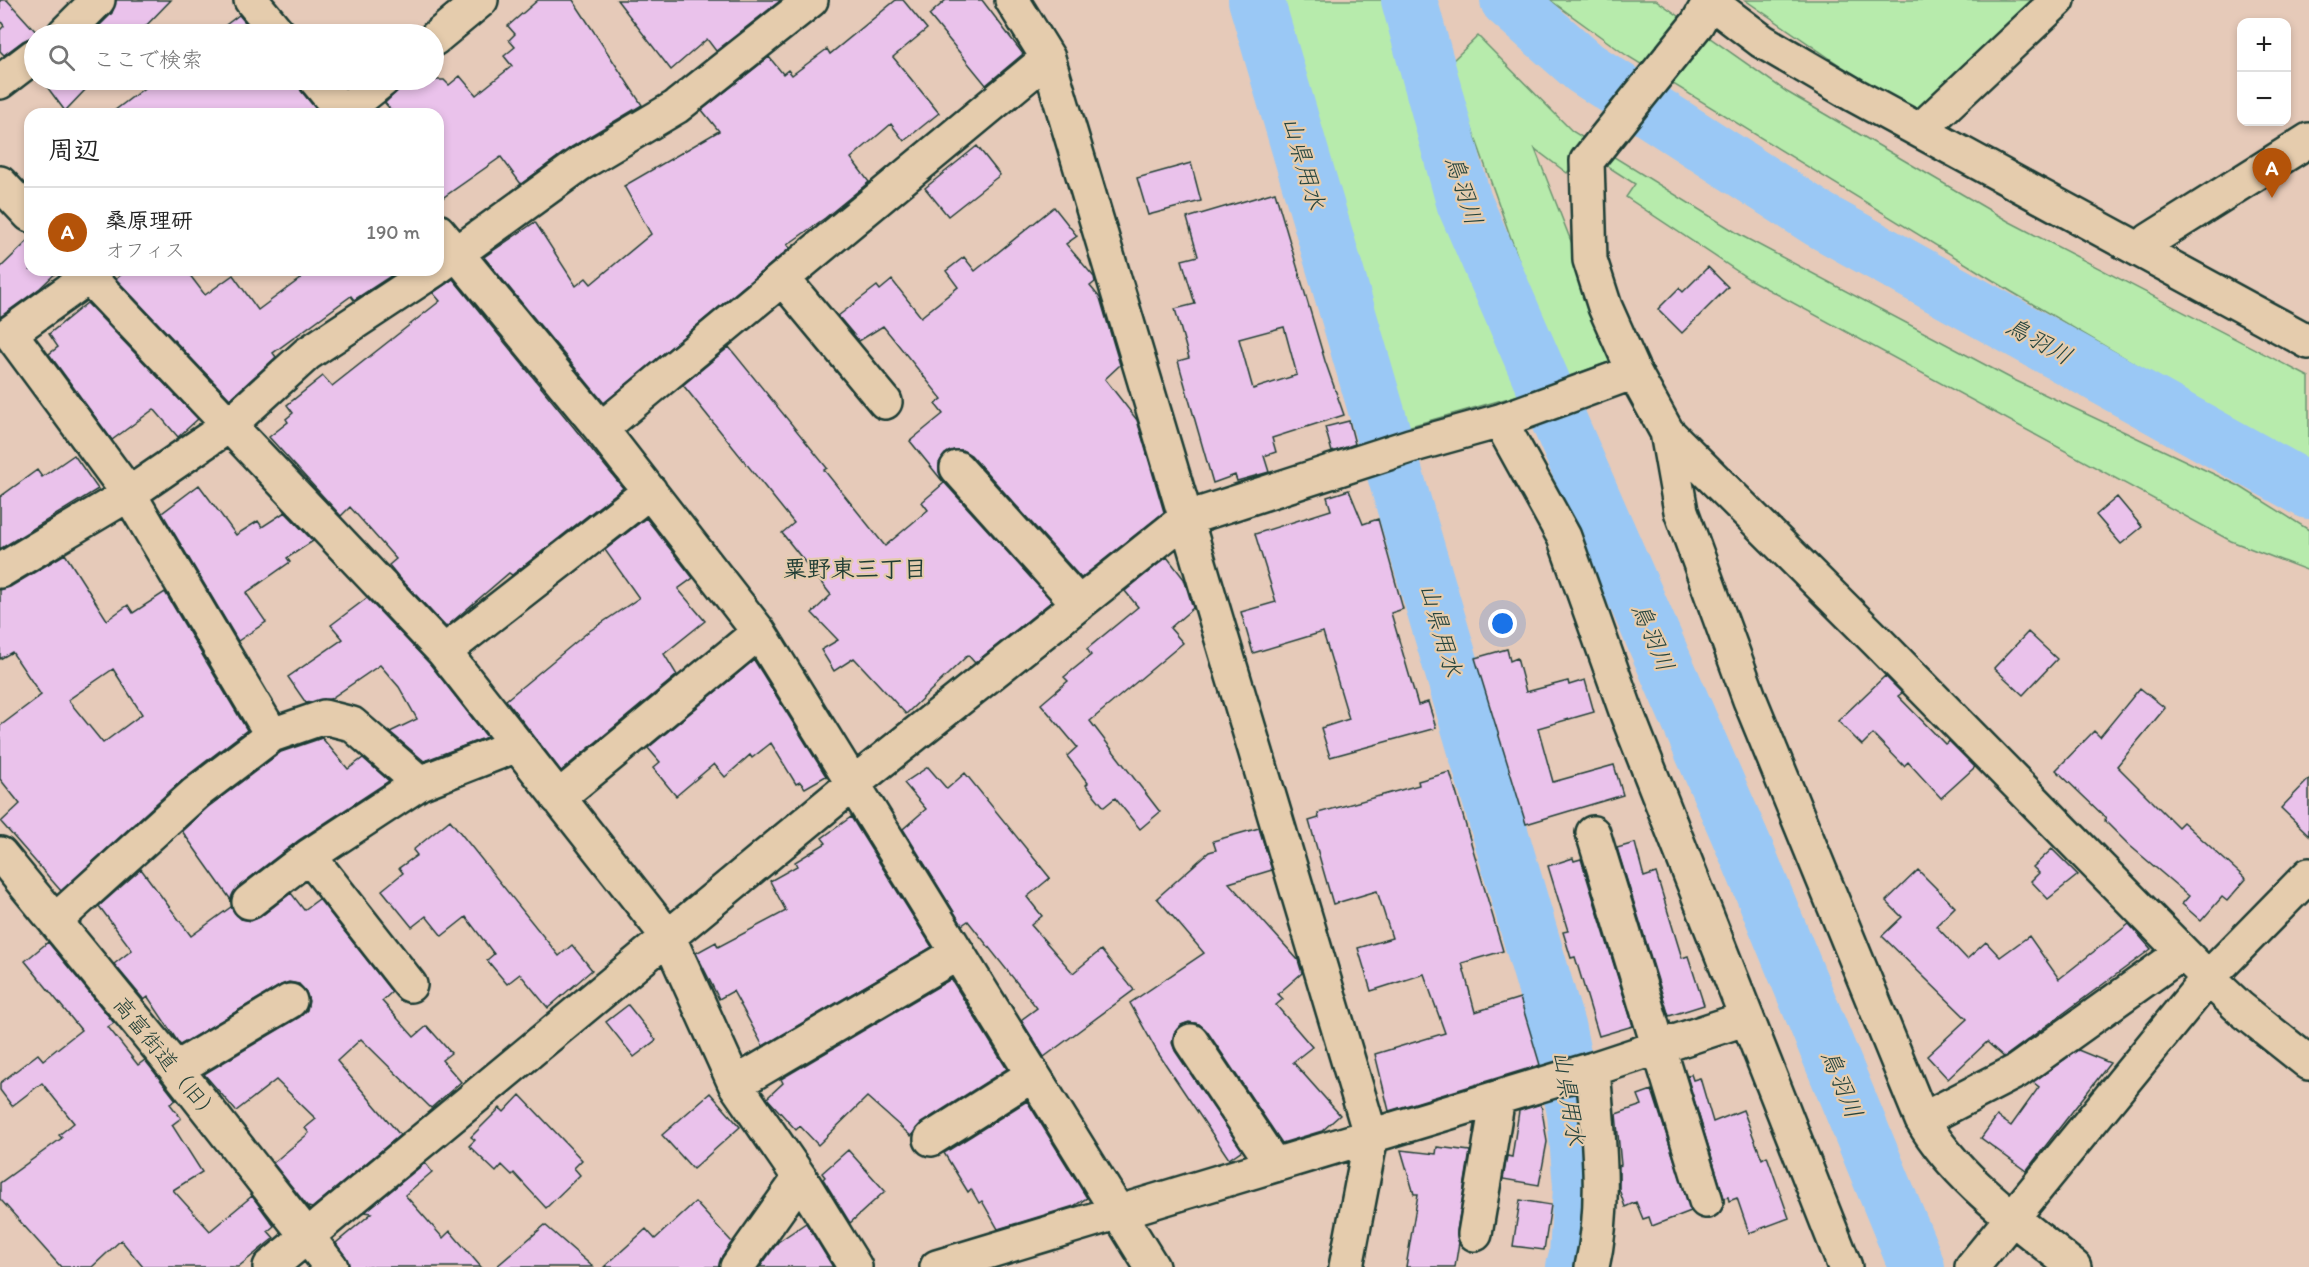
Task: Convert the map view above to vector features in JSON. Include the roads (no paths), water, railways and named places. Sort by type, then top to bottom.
[{"type":"street","points":[[74,24],[98,0]]},
{"type":"street","points":[[250,0],[270,24]]},
{"type":"street","points":[[444,31],[481,0]]},
{"type":"street","points":[[444,255],[580,164],[676,107],[812,0]]},
{"type":"street","points":[[1012,0],[1048,58],[1371,1137],[1346,1267]]},
{"type":"street","points":[[1920,130],[2058,0]]},
{"type":"street","points":[[2309,342],[1920,130],[1705,8],[1587,161],[1590,260],[1624,376],[1667,432],[1878,642],[2182,953],[2240,1008],[2309,1063]]},
{"type":"street","points":[[601,429],[1048,58]]},
{"type":"street","points":[[0,82],[24,64]]},
{"type":"street","points":[[324,90],[340,108]]},
{"type":"street","points":[[350,108],[371,90]]},
{"type":"street","points":[[2141,249],[2150,240],[2309,140]]},
{"type":"street","points":[[0,183],[24,209]]},
{"type":"street","points":[[444,258],[601,429],[759,632],[854,783],[1031,1076],[1152,1267]]},
{"type":"street","points":[[81,276],[10,333],[129,494],[272,735]]},
{"type":"street","points":[[88,276],[444,652],[669,938],[735,1084],[800,1178],[855,1267]]},
{"type":"street","points":[[0,571],[129,494],[228,426],[307,354],[414,276]]},
{"type":"street","points":[[783,279],[885,402]]},
{"type":"street","points":[[270,1267],[854,783],[1185,519],[1410,446],[1510,417],[1624,376]]},
{"type":"street","points":[[1510,417],[1564,537],[1627,714],[1845,1267]]},
{"type":"street","points":[[1667,432],[1682,512],[1750,700],[1922,1120],[1935,1142],[2013,1217],[2074,1267]]},
{"type":"street","points":[[957,468],[1079,604]]},
{"type":"street","points":[[444,652],[650,491]]},
{"type":"street","points":[[558,798],[759,632]]},
{"type":"street","points":[[55,921],[196,793],[272,735],[324,717],[352,724],[420,783]]},
{"type":"street","points":[[249,902],[309,856],[420,783],[516,745]]},
{"type":"street","points":[[1593,833],[1706,1202]]},
{"type":"street","name":"高富街道（旧）","points":[[0,854],[176,1069],[331,1267]]},
{"type":"street","points":[[309,856],[410,985]]},
{"type":"street","points":[[1971,1267],[2208,978],[2309,875]]},
{"type":"street","points":[[735,1084],[958,953]]},
{"type":"street","points":[[1922,1120],[2017,1071],[2182,953]]},
{"type":"street","points":[[176,1069],[290,1001]]},
{"type":"street","points":[[937,1267],[1498,1098],[1747,1018]]},
{"type":"street","points":[[1191,1041],[1274,1165]]},
{"type":"street","points":[[1576,1073],[1601,1188],[1597,1245],[1592,1267]]},
{"type":"street","points":[[931,1139],[1031,1076]]},
{"type":"street","points":[[1476,1234],[1498,1098]]},
{"type":"street","points":[[737,1267],[800,1178]]},
{"type":"waterway","name":"山県用水","points":[[1256,0],[1558,1030],[1575,1113],[1581,1186],[1577,1256],[1574,1267]]},
{"type":"waterway","name":"鳥羽川","points":[[1409,0],[1464,202],[1750,860],[1917,1267]]},
{"type":"waterway","name":"鳥羽川","points":[[1508,0],[1585,68],[1820,220],[2309,491]]},
{"type":"place","name":"桑原理研","points":[[2272,198]]},
{"type":"district","name":"粟野東三丁目","points":[[855,569]]}]
